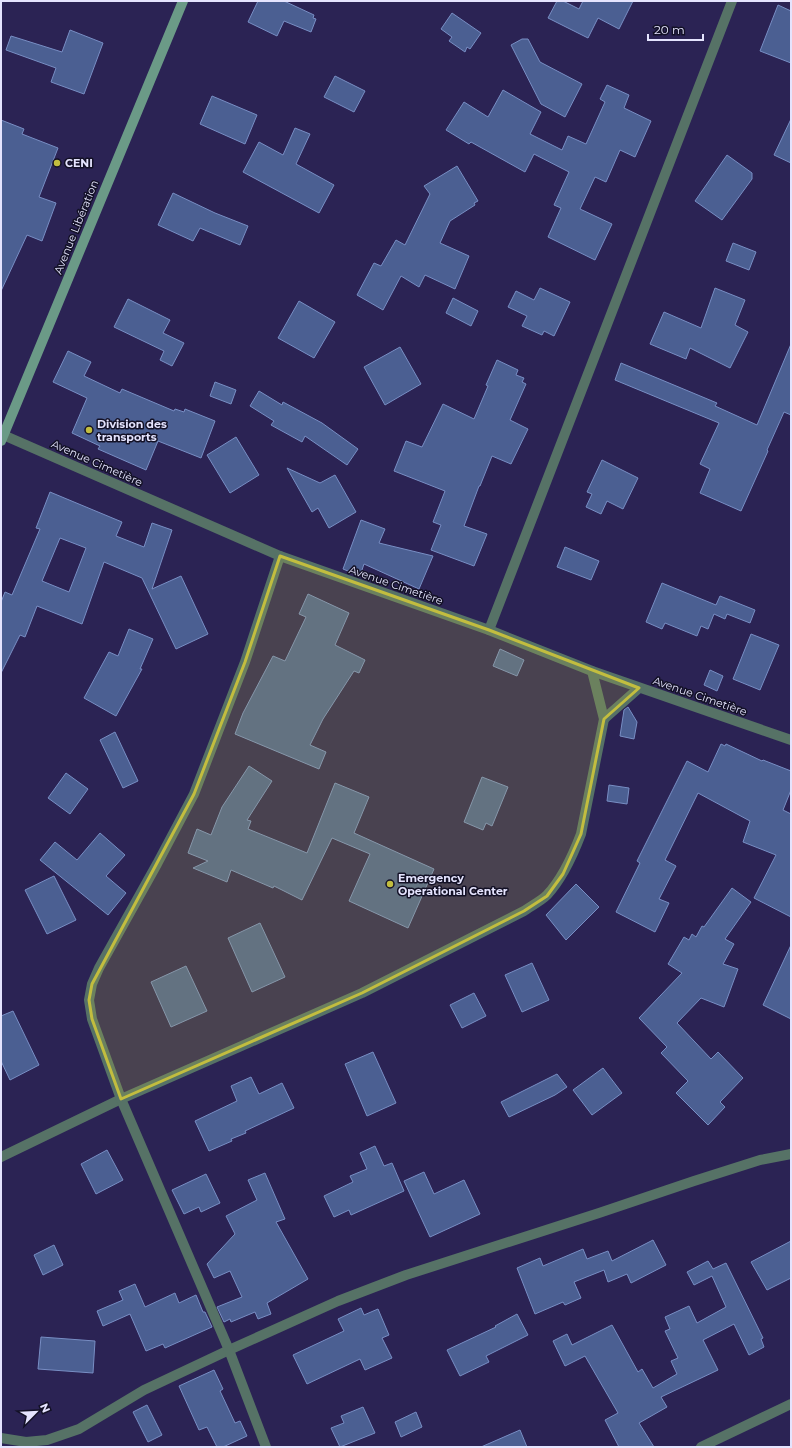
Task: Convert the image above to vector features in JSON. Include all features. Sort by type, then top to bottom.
[{"type":"street","name":"Avenue Libération","points":[[2,436],[183,1]]},
{"type":"street","points":[[489,630],[732,1]]},
{"type":"street","name":"Avenue Cimetière","points":[[2,436],[280,556],[489,630],[592,671],[791,740]]},
{"type":"street","points":[[266,1447],[229,1350],[121,1099],[92,1019],[89,1000],[92,984],[99,968],[194,794],[245,662],[280,556]]},
{"type":"street","points":[[1,1157],[121,1099],[362,993],[524,911],[547,896],[563,874],[575,851],[581,834],[604,719],[592,671]]},
{"type":"street","points":[[604,719],[640,688]]},
{"type":"street","points":[[1,1438],[26,1442],[47,1440],[79,1429],[144,1390],[338,1300],[406,1275],[760,1160],[791,1154]]},
{"type":"street","points":[[701,1447],[791,1404]]},
{"type":"highlighted area","points":[[280,556],[489,630],[639,688],[604,719],[581,834],[563,874],[547,896],[524,911],[362,993],[121,1099],[92,1019],[89,1000],[92,984],[194,794],[245,662]]},
{"type":"building","points":[[258,1],[284,1],[314,15],[313,18],[316,19],[311,32],[284,21],[277,36],[248,22]]},
{"type":"building","points":[[557,1],[563,1],[579,9],[583,1],[633,1],[619,29],[598,18],[588,38],[548,18]]},
{"type":"building","points":[[778,5],[791,11],[791,63],[760,51]]},
{"type":"building","points":[[452,13],[481,33],[470,49],[467,47],[465,52],[449,41],[452,37],[441,29]]},
{"type":"building","points":[[70,30],[103,43],[84,94],[51,82],[56,68],[6,50],[11,36],[62,52]]},
{"type":"building","points":[[522,39],[528,39],[540,62],[582,84],[565,117],[541,104],[511,45]]},
{"type":"building","points":[[335,76],[365,91],[354,112],[324,97]]},
{"type":"building","points":[[607,85],[629,95],[624,108],[651,121],[635,157],[620,150],[606,182],[595,177],[580,209],[612,224],[595,260],[548,237],[561,208],[554,205],[569,172],[534,154],[525,172],[471,142],[469,144],[446,130],[464,102],[488,117],[503,90],[541,112],[530,134],[562,150],[568,136],[586,144],[605,102],[600,99]]},
{"type":"building","points":[[212,96],[257,115],[245,144],[200,124]]},
{"type":"building","points":[[791,119],[791,163],[774,155]]},
{"type":"building","points":[[1,120],[24,129],[22,134],[58,148],[39,197],[56,203],[42,241],[27,235],[1,291]]},
{"type":"building","points":[[295,128],[310,134],[296,164],[334,185],[319,213],[243,172],[259,142],[283,155]]},
{"type":"building","points":[[727,155],[752,173],[752,179],[722,220],[695,201]]},
{"type":"building","points":[[457,166],[478,201],[474,203],[475,205],[450,221],[440,243],[469,256],[455,289],[425,275],[419,287],[401,276],[383,310],[357,295],[374,263],[381,266],[396,240],[405,245],[430,194],[424,186]]},
{"type":"building","points":[[173,193],[215,213],[248,226],[240,245],[200,228],[193,241],[158,225]]},
{"type":"building","points":[[733,243],[756,252],[749,270],[726,261]]},
{"type":"building","points":[[540,288],[570,302],[554,336],[544,331],[542,335],[522,326],[527,316],[508,307],[516,291],[534,300]]},
{"type":"building","points":[[715,288],[745,300],[735,325],[748,332],[730,368],[690,348],[686,359],[650,344],[664,312],[701,328]]},
{"type":"building","points":[[453,298],[478,311],[471,326],[446,313]]},
{"type":"building","points":[[128,299],[170,320],[163,333],[184,343],[172,366],[160,360],[164,351],[114,327]]},
{"type":"building","points":[[299,301],[335,322],[314,358],[278,338]]},
{"type":"building","points":[[791,344],[791,415],[784,412],[741,511],[700,493],[710,469],[700,464],[719,423],[615,380],[621,363],[717,403],[715,406],[757,425]]},
{"type":"building","points":[[400,347],[421,384],[385,405],[364,367]]},
{"type":"building","points":[[68,351],[91,362],[84,376],[120,393],[122,389],[174,411],[175,409],[184,412],[185,409],[215,421],[201,458],[158,441],[146,470],[98,449],[100,446],[72,433],[87,398],[53,382]]},
{"type":"building","points":[[497,360],[518,370],[516,375],[524,378],[522,382],[526,384],[510,420],[528,429],[511,464],[492,456],[479,486],[464,526],[487,534],[474,566],[431,550],[441,525],[433,522],[445,491],[394,471],[406,441],[422,447],[443,404],[474,419]]},
{"type":"building","points":[[215,382],[236,390],[231,404],[210,396]]},
{"type":"building","points":[[259,391],[282,405],[283,402],[322,423],[358,449],[347,465],[305,436],[302,442],[271,425],[274,421],[250,406]]},
{"type":"building","points":[[236,437],[259,475],[230,493],[207,455]]},
{"type":"building","points":[[602,460],[638,478],[623,509],[607,501],[601,514],[586,507],[592,494],[587,492]]},
{"type":"building","points":[[287,468],[320,483],[335,475],[356,512],[329,528],[318,508],[312,512]]},
{"type":"building","points":[[50,492],[122,522],[116,536],[144,547],[152,523],[172,530],[152,589],[181,576],[208,634],[176,649],[142,578],[104,562],[82,624],[37,606],[25,637],[20,635],[1,673],[1,602],[5,592],[12,595],[40,529],[36,528]],"holes":[[[60,538],[86,548],[69,592],[42,581]]]},
{"type":"building","points":[[361,520],[385,529],[379,543],[433,556],[419,589],[364,564],[360,576],[343,569]]},
{"type":"building","points":[[565,547],[599,561],[591,580],[557,567]]},
{"type":"building","points":[[662,583],[716,605],[720,596],[755,610],[750,623],[727,614],[725,619],[714,614],[708,629],[701,626],[697,636],[665,623],[662,629],[646,622]]},
{"type":"building","points":[[308,594],[349,613],[335,645],[365,660],[359,673],[354,671],[323,719],[310,745],[326,752],[319,769],[235,734],[243,713],[273,656],[285,661],[306,617],[299,614]]},
{"type":"building","points":[[129,629],[153,639],[140,669],[142,669],[116,716],[84,698],[109,652],[118,656]]},
{"type":"building","points":[[751,634],[779,645],[760,690],[733,679]]},
{"type":"building","points":[[500,649],[524,660],[517,676],[493,666]]},
{"type":"building","points":[[710,670],[723,676],[717,691],[704,685]]},
{"type":"building","points":[[628,707],[637,722],[634,739],[620,736],[624,710]]},
{"type":"building","points":[[115,732],[138,781],[123,788],[100,740]]},
{"type":"building","points":[[721,744],[725,746],[726,744],[762,761],[763,760],[791,771],[791,790],[783,810],[791,814],[791,917],[754,898],[776,855],[743,842],[750,821],[698,793],[665,860],[676,866],[659,899],[669,903],[655,932],[616,912],[640,863],[637,861],[687,761],[708,772]]},
{"type":"building","points":[[249,766],[272,781],[247,820],[251,821],[248,829],[307,853],[335,783],[369,797],[354,833],[434,869],[408,928],[349,901],[370,854],[332,838],[302,900],[274,886],[273,888],[231,870],[227,882],[193,868],[208,861],[188,853],[197,829],[211,835],[222,807]]},
{"type":"building","points":[[66,773],[88,789],[70,814],[48,798]]},
{"type":"building","points":[[482,777],[508,787],[492,826],[486,823],[483,830],[464,822]]},
{"type":"building","points":[[609,785],[629,788],[627,804],[607,801]]},
{"type":"building","points":[[100,833],[125,855],[106,876],[126,893],[108,915],[40,860],[55,842],[77,860]]},
{"type":"building","points":[[54,876],[76,920],[47,934],[25,890]]},
{"type":"building","points":[[576,884],[599,907],[566,940],[546,915]]},
{"type":"building","points":[[732,888],[751,902],[725,939],[734,944],[723,964],[738,969],[724,1007],[701,998],[677,1023],[711,1059],[718,1052],[743,1078],[720,1102],[725,1107],[708,1125],[676,1093],[688,1081],[661,1053],[667,1047],[639,1018],[682,973],[668,964],[684,937],[689,940],[692,934],[696,937],[702,926],[704,927]]},
{"type":"building","points":[[260,923],[285,977],[252,992],[228,938]]},
{"type":"building","points":[[791,945],[791,1019],[763,1005]]},
{"type":"building","points":[[532,963],[549,1000],[522,1012],[505,975]]},
{"type":"building","points":[[186,966],[207,1011],[171,1027],[151,982]]},
{"type":"building","points":[[474,993],[486,1016],[462,1028],[450,1005]]},
{"type":"building","points":[[13,1011],[39,1065],[10,1080],[1,1061],[1,1016]]},
{"type":"building","points":[[373,1052],[396,1103],[367,1116],[345,1064]]},
{"type":"building","points":[[603,1068],[622,1093],[592,1115],[573,1090]]},
{"type":"building","points":[[557,1074],[567,1087],[555,1095],[509,1117],[501,1102]]},
{"type":"building","points":[[251,1077],[259,1094],[282,1083],[294,1108],[245,1131],[246,1133],[231,1139],[232,1141],[209,1151],[195,1121],[237,1101],[231,1086]]},
{"type":"building","points":[[375,1146],[384,1166],[392,1163],[404,1191],[351,1215],[349,1210],[334,1217],[324,1196],[353,1182],[350,1176],[367,1169],[360,1153]]},
{"type":"building","points":[[107,1150],[123,1180],[96,1194],[81,1164]]},
{"type":"building","points":[[424,1172],[434,1194],[464,1180],[480,1214],[430,1237],[404,1181]]},
{"type":"building","points":[[265,1173],[285,1219],[276,1222],[308,1279],[267,1303],[271,1314],[258,1319],[255,1312],[231,1322],[230,1319],[224,1322],[217,1307],[242,1297],[230,1271],[214,1278],[207,1264],[235,1234],[226,1216],[257,1200],[248,1180]]},
{"type":"building","points":[[206,1174],[220,1203],[201,1212],[199,1207],[184,1214],[172,1190]]},
{"type":"building","points":[[653,1240],[666,1265],[631,1283],[627,1274],[608,1282],[604,1270],[574,1282],[581,1298],[565,1305],[563,1302],[535,1314],[517,1268],[540,1258],[543,1266],[583,1249],[587,1259],[608,1251],[612,1261]]},
{"type":"building","points":[[791,1241],[791,1278],[767,1290],[751,1262]]},
{"type":"building","points":[[54,1245],[63,1265],[43,1275],[34,1255]]},
{"type":"building","points":[[708,1261],[713,1269],[726,1263],[763,1338],[761,1339],[764,1347],[749,1355],[734,1324],[703,1340],[718,1370],[661,1397],[667,1407],[639,1423],[654,1447],[619,1447],[605,1420],[618,1413],[585,1356],[565,1366],[553,1341],[567,1334],[572,1345],[612,1325],[638,1372],[642,1369],[653,1388],[677,1374],[671,1361],[678,1358],[665,1331],[670,1329],[665,1317],[689,1306],[697,1323],[726,1307],[712,1276],[694,1285],[687,1272]]},
{"type":"building","points":[[135,1284],[145,1307],[175,1293],[179,1303],[196,1295],[203,1312],[205,1312],[212,1327],[165,1348],[163,1344],[146,1351],[130,1314],[103,1326],[97,1311],[123,1300],[119,1291]]},
{"type":"building","points":[[361,1308],[364,1315],[378,1309],[389,1335],[382,1338],[392,1358],[365,1370],[360,1359],[307,1384],[293,1355],[344,1331],[338,1319]]},
{"type":"building","points":[[517,1314],[528,1335],[486,1356],[489,1362],[460,1376],[447,1350],[496,1327],[495,1326]]},
{"type":"building","points":[[41,1337],[95,1341],[93,1373],[38,1369]]},
{"type":"building","points":[[214,1370],[223,1389],[220,1391],[235,1423],[240,1421],[247,1436],[223,1447],[217,1447],[207,1427],[199,1430],[179,1386]]},
{"type":"building","points":[[147,1405],[162,1435],[148,1442],[133,1412]]},
{"type":"building","points":[[363,1407],[375,1433],[340,1447],[331,1428],[344,1423],[341,1416]]},
{"type":"building","points":[[416,1412],[422,1427],[401,1437],[395,1422]]},
{"type":"building","points":[[520,1430],[527,1447],[481,1447]]},
{"type":"place","name":"CENI","points":[[57,163]]},
{"type":"place","name":"Division des transports","points":[[89,430]]},
{"type":"place","name":"Emergency Operational Center","points":[[390,884]]}]
